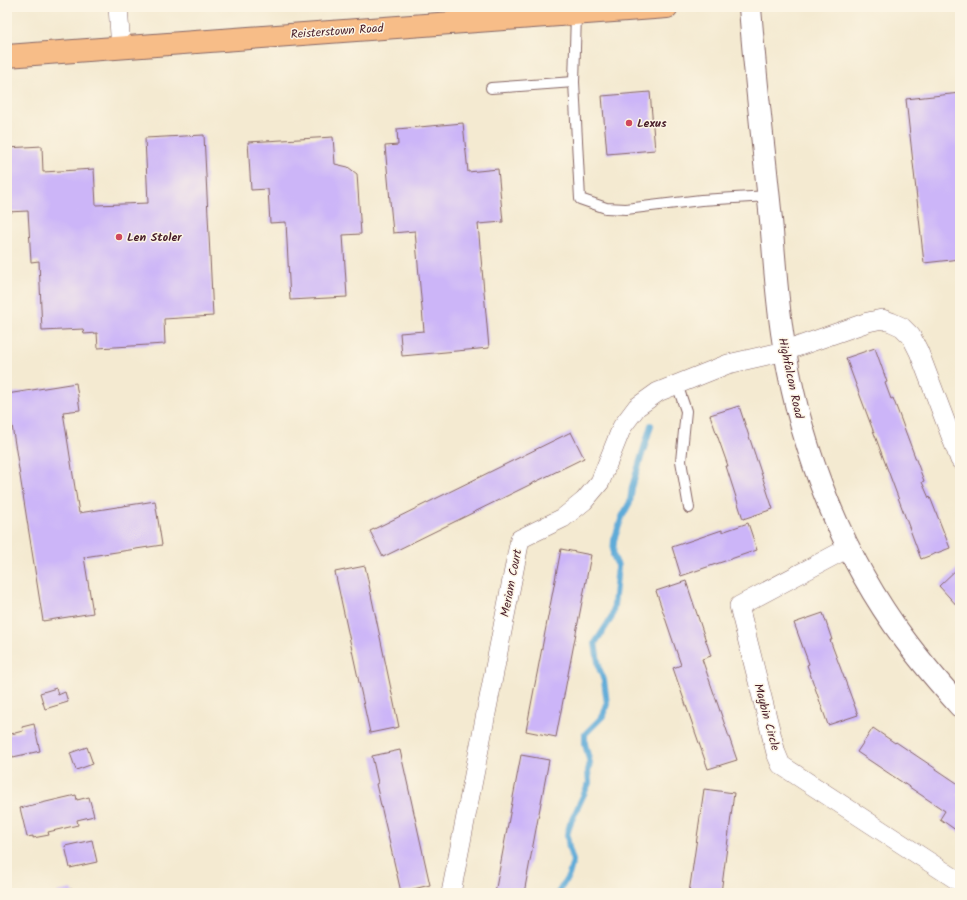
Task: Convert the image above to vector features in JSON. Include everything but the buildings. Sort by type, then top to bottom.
[{"type":"main road","name":"Reisterstown Road","points":[[7,56],[667,7]]},
{"type":"street","points":[[118,7],[121,48]]},
{"type":"street","name":"Highfalcon Road","points":[[750,7],[784,351],[805,441],[848,548],[879,602],[904,639],[934,678],[960,706]]},
{"type":"street","name":"Meriam Court","points":[[450,893],[520,539],[563,518],[584,501],[600,482],[622,427],[637,407],[658,392],[728,364],[784,351],[868,322],[882,319],[902,327],[911,336],[919,352],[959,454]]},
{"type":"street","name":"Maybin Circle","points":[[848,548],[739,606],[776,753],[782,765],[960,882]]},
{"type":"lane","points":[[576,14],[574,82],[580,199],[606,208],[626,209],[702,200],[768,196]]},
{"type":"lane","points":[[491,88],[574,82]]},
{"type":"lane","points":[[677,384],[686,411],[681,461],[690,508]]},
{"type":"waterway","points":[[558,893],[569,875],[573,861],[567,835],[570,824],[589,783],[588,771],[590,763],[585,744],[585,734],[603,716],[607,704],[604,680],[599,668],[595,643],[612,617],[618,566],[613,555],[614,540],[622,517],[630,502],[632,487],[651,425]]},
{"type":"place","name":"Lexus","points":[[629,123]]},
{"type":"place","name":"Len Stoler","points":[[119,237]]}]
